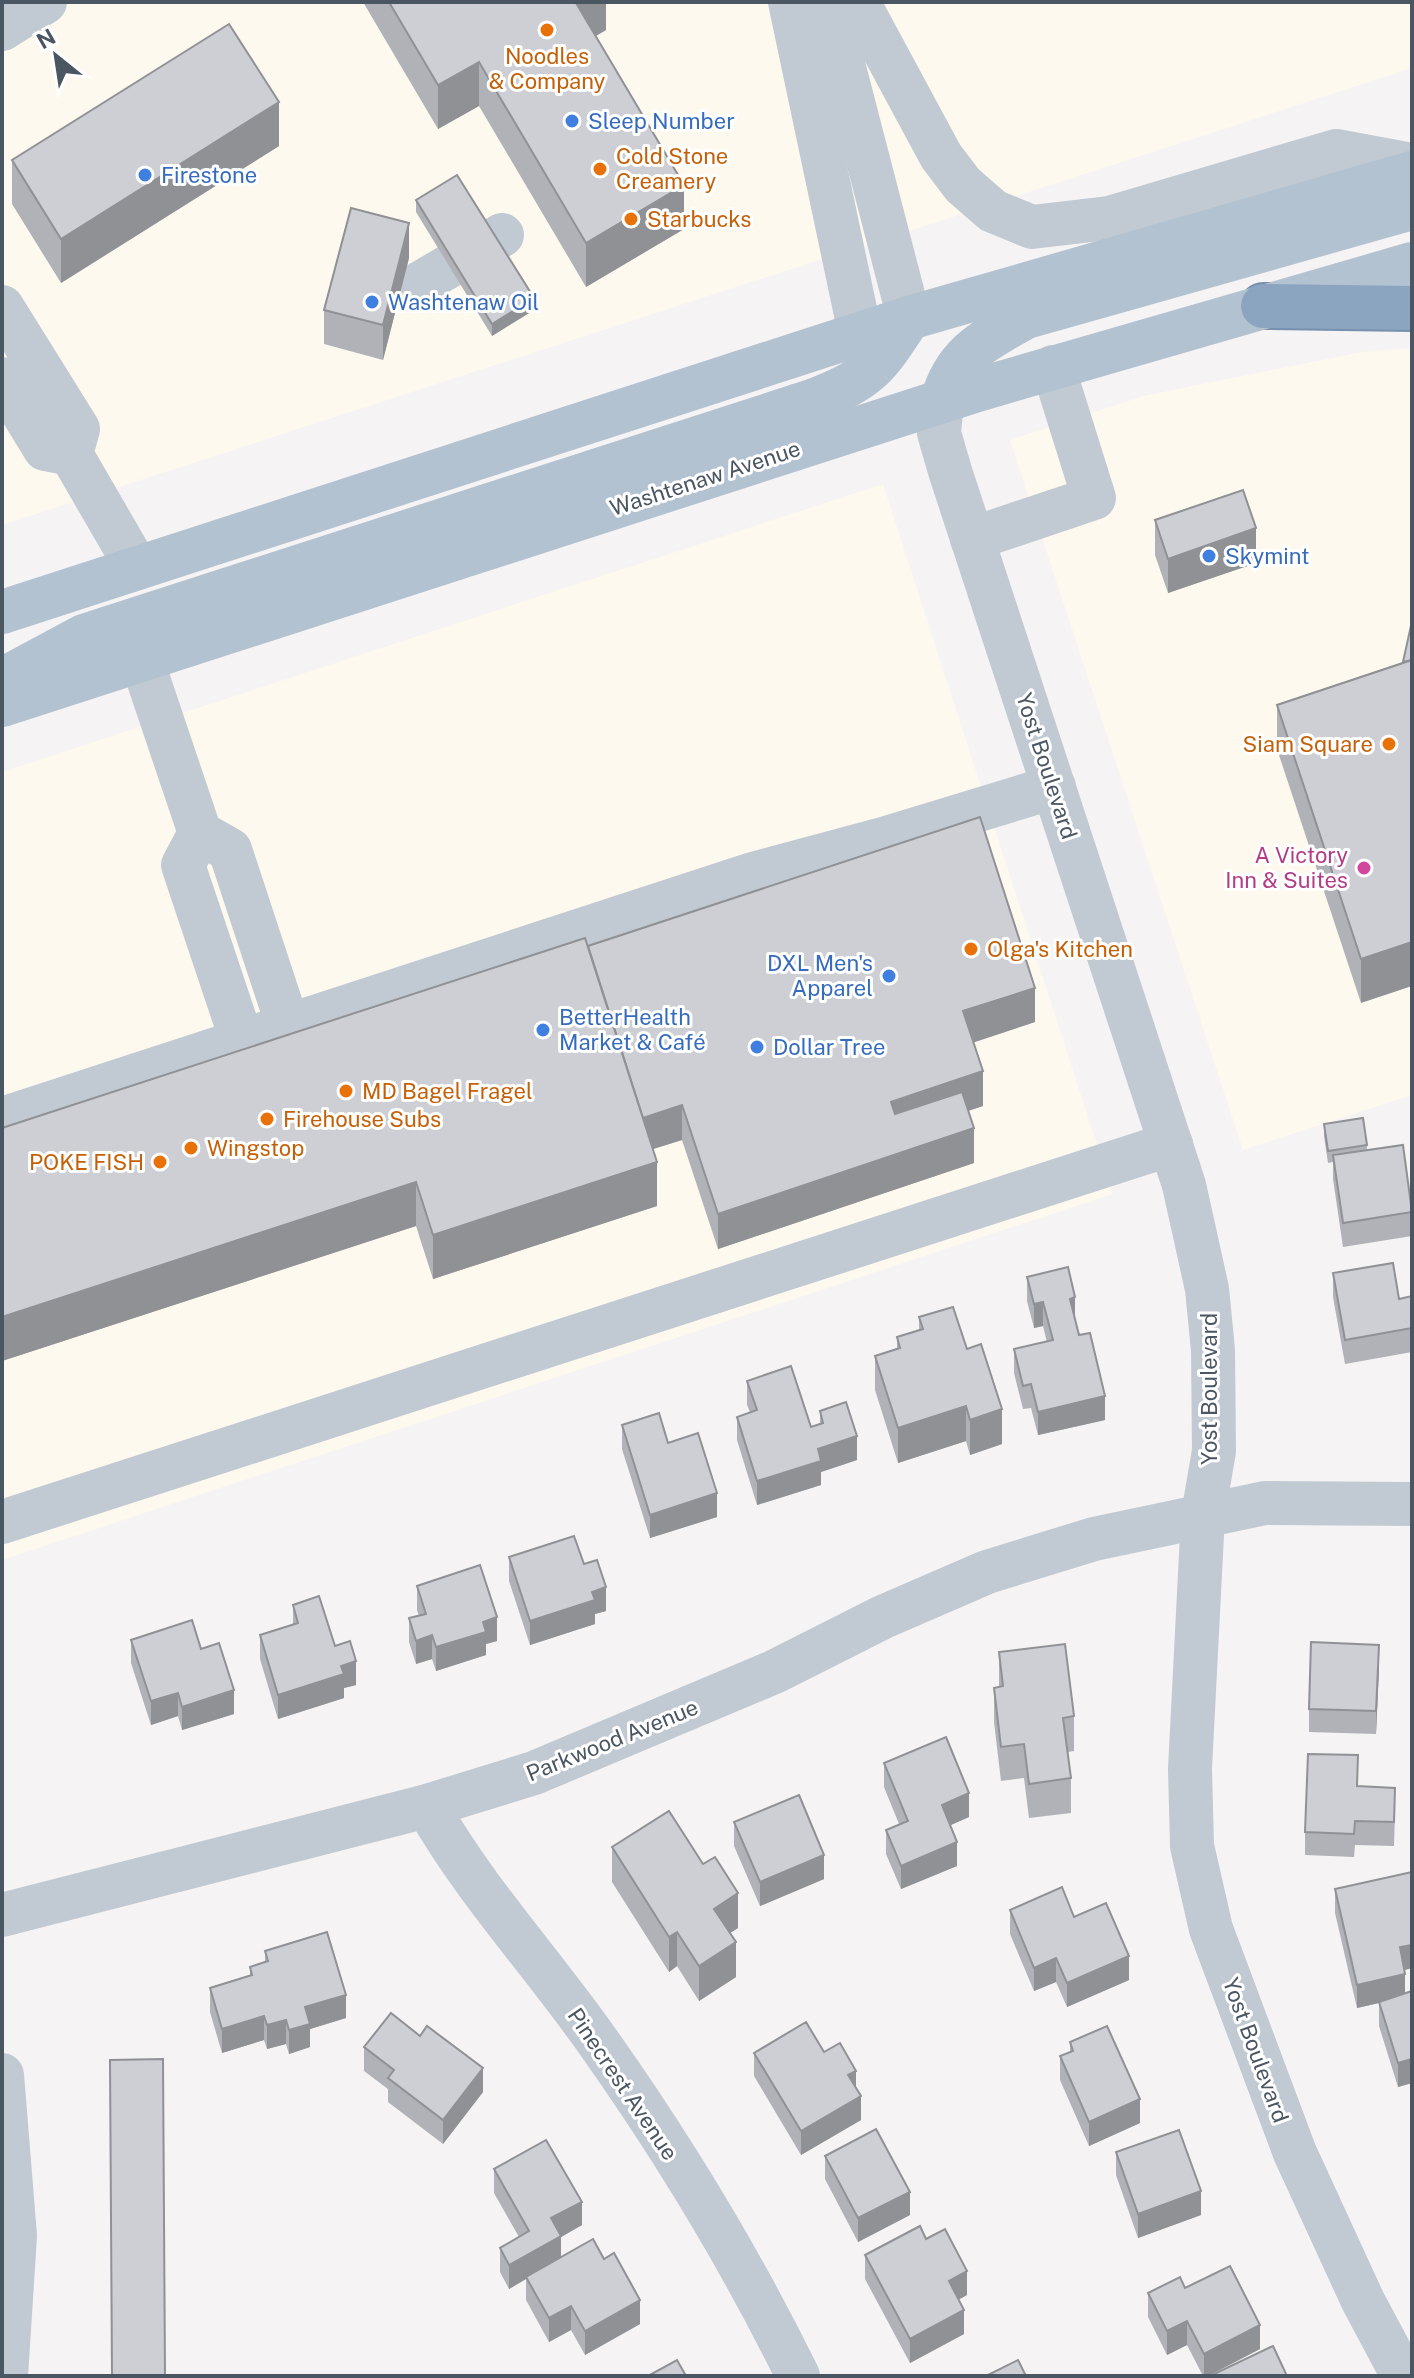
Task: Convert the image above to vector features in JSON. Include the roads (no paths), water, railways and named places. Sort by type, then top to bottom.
[{"type":"highway","points":[[1263,306],[1412,308]]},
{"type":"main road","points":[[2,612],[860,333],[1100,260],[1412,173]]},
{"type":"main road","points":[[942,401],[948,378],[973,347],[1026,317],[1412,208]]},
{"type":"main road","name":"Washtenaw Avenue","points":[[2,705],[942,401],[1412,264]]},
{"type":"main road","points":[[2,680],[84,636],[853,385],[882,360],[909,318]]},
{"type":"street","points":[[2,29],[45,2]]},
{"type":"street","points":[[790,2],[860,333]]},
{"type":"street","points":[[827,2],[909,318]]},
{"type":"street","points":[[858,2],[941,156],[963,185],[993,211],[1032,227],[1109,218],[1336,151],[1412,165]]},
{"type":"street","points":[[412,288],[502,235]]},
{"type":"street","points":[[2,307],[78,429],[71,454],[137,568]]},
{"type":"street","points":[[972,539],[1094,498],[1053,367]]},
{"type":"street","points":[[2,379],[45,449],[71,454]]},
{"type":"street","name":"Yost Boulevard","points":[[942,401],[939,433],[1184,1185],[1207,1289],[1213,1350],[1214,1451],[1203,1515],[1190,1769],[1192,1846],[1201,1887],[1211,1929],[1295,2153],[1363,2301],[1403,2376]]},
{"type":"street","points":[[142,661],[200,833],[230,850],[288,1026]]},
{"type":"street","points":[[2,1119],[781,865],[883,839],[1054,787]]},
{"type":"street","points":[[200,833],[183,865],[242,1041]]},
{"type":"street","points":[[2,1522],[1171,1144]]},
{"type":"street","name":"Parkwood Avenue","points":[[2,1915],[427,1806],[534,1773],[774,1672],[883,1617],[987,1572],[1094,1539],[1265,1503],[1412,1504]]},
{"type":"street","name":"Pinecrest Avenue","points":[[427,1806],[466,1871],[597,2041],[712,2217],[798,2376]]},
{"type":"street","points":[[2,2075],[15,2236],[6,2376]]},
{"type":"place","name":"Noodles & Company","points":[[547,30]]},
{"type":"place","name":"Sleep Number","points":[[572,121]]},
{"type":"place","name":"Cold Stone Creamery","points":[[600,169]]},
{"type":"place","name":"Firestone","points":[[145,175]]},
{"type":"place","name":"Starbucks","points":[[631,219]]},
{"type":"place","name":"Washtenaw Oil","points":[[372,302]]},
{"type":"place","name":"Skymint","points":[[1209,556]]},
{"type":"place","name":"Siam Square","points":[[1389,744]]},
{"type":"place","name":"A Victory Inn & Suites","points":[[1364,868]]},
{"type":"place","name":"Olga's Kitchen","points":[[971,949]]},
{"type":"place","name":"DXL Men's Apparel","points":[[889,976]]},
{"type":"place","name":"BetterHealth Market & Café","points":[[543,1030]]},
{"type":"place","name":"Dollar Tree","points":[[757,1047]]},
{"type":"place","name":"MD Bagel Fragel","points":[[346,1091]]},
{"type":"place","name":"Firehouse Subs","points":[[267,1119]]},
{"type":"place","name":"Wingstop","points":[[191,1148]]},
{"type":"place","name":"POKE FISH","points":[[160,1162]]}]
